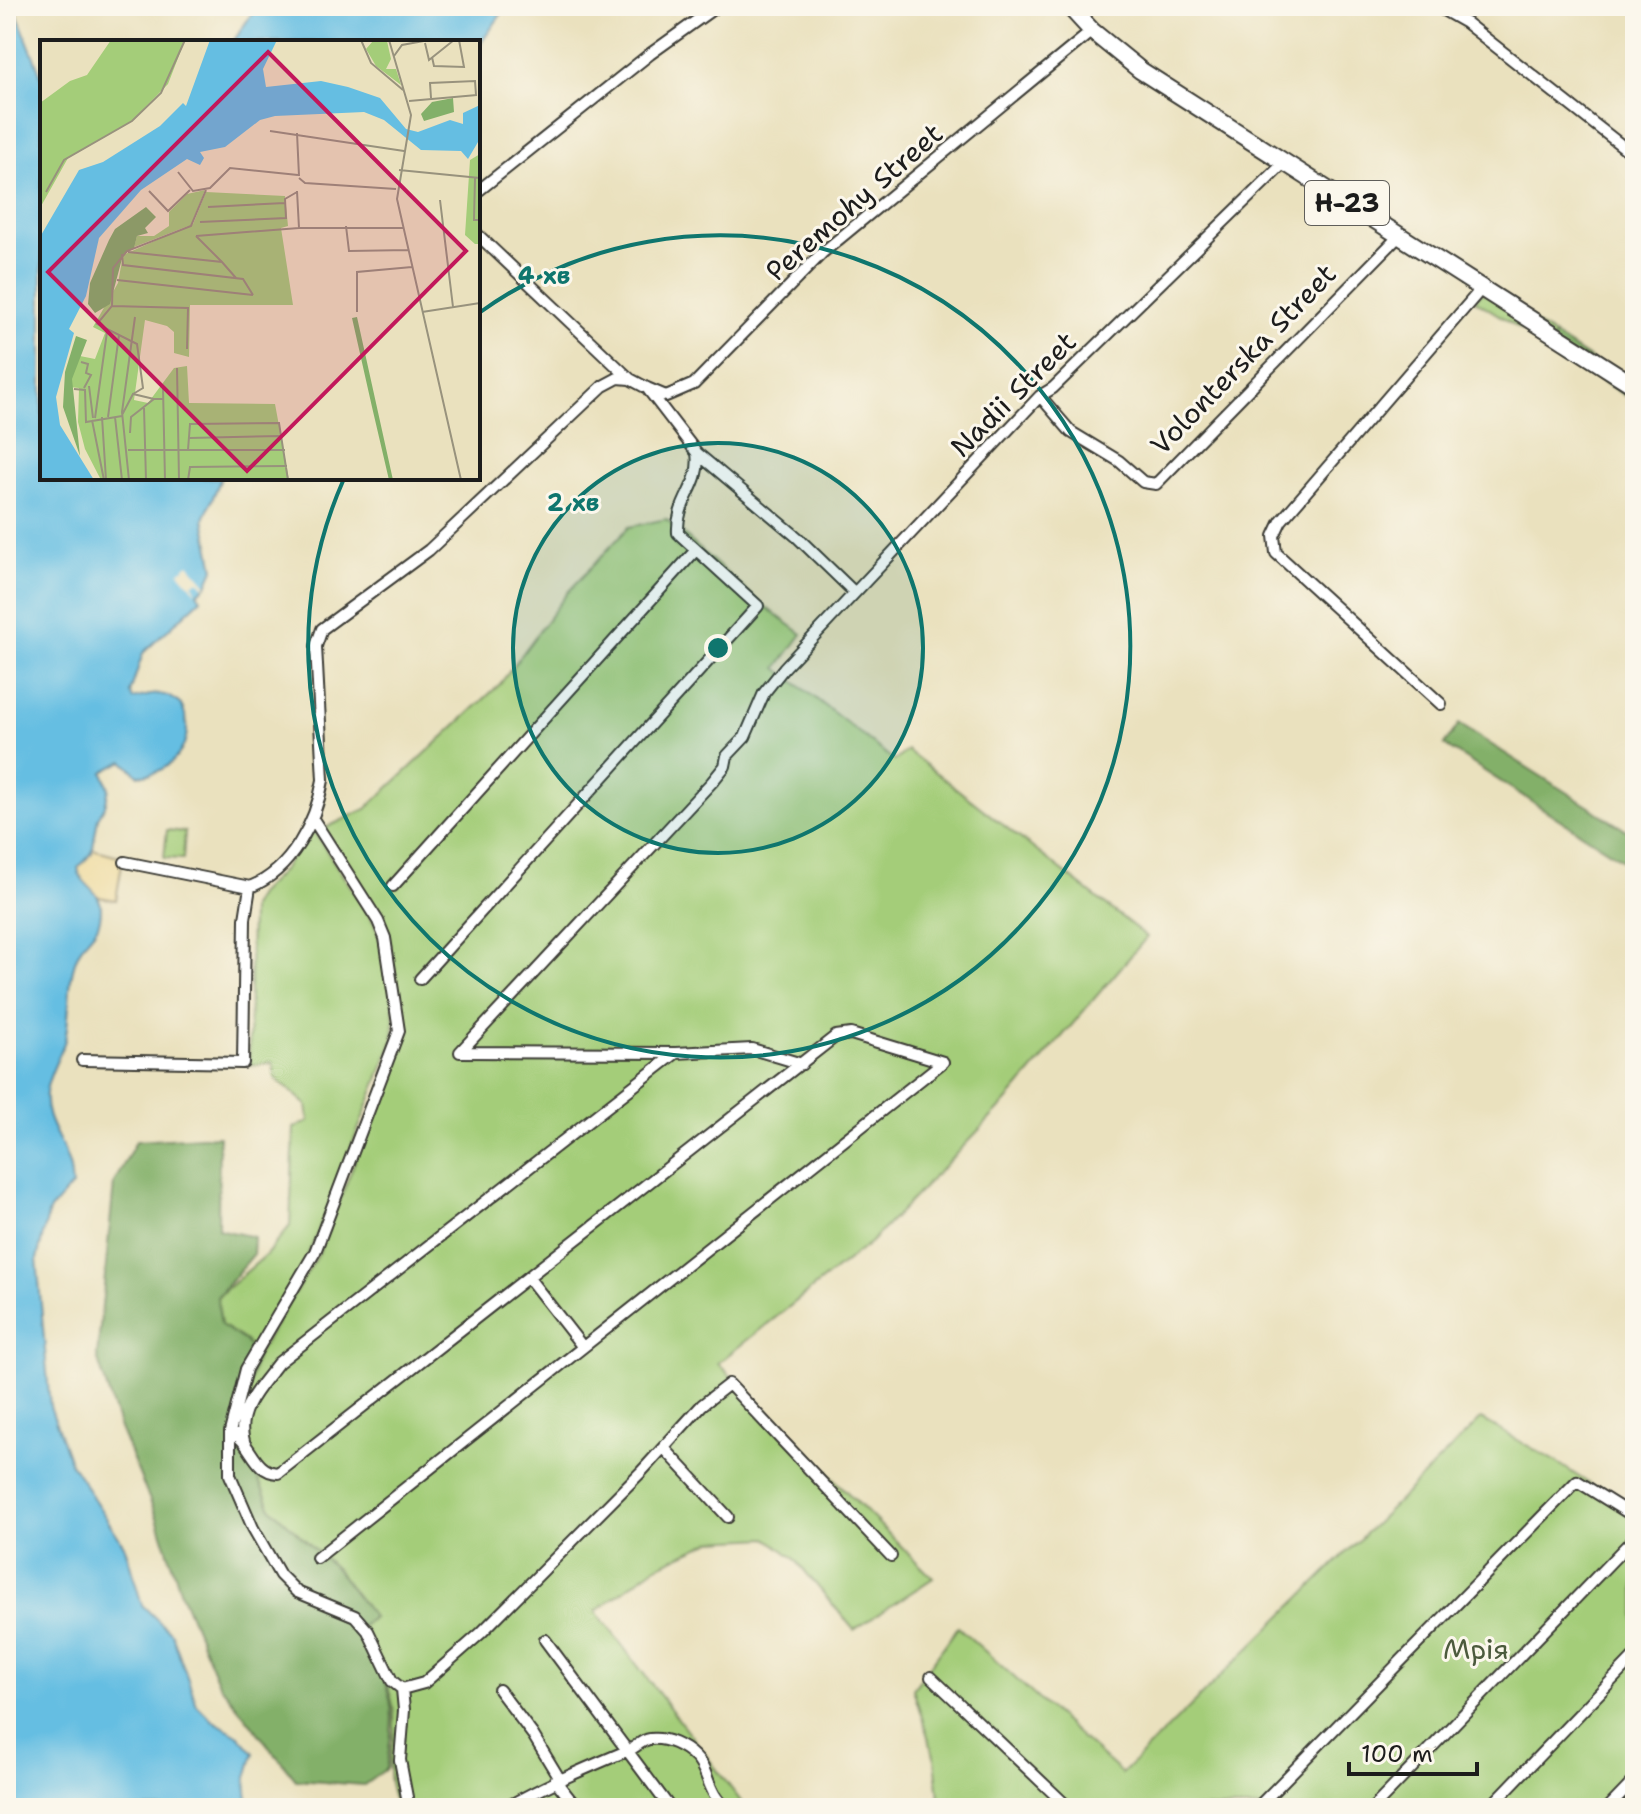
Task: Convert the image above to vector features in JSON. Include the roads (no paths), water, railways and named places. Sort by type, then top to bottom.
[{"type":"main road","name":"Н-23","points":[[1069,6],[1092,31],[1140,70],[1635,386]]},
{"type":"street","points":[[480,189],[650,54],[717,6]]},
{"type":"street","points":[[1436,6],[1466,23],[1635,156]]},
{"type":"street","name":"Peremohy Street","points":[[647,388],[666,396],[694,384],[822,253],[1092,31]]},
{"type":"street","name":"Nadii Street","points":[[676,1053],[460,1052],[712,782],[725,766],[727,756],[745,737],[764,693],[854,592],[1040,396],[1064,377],[1284,163]]},
{"type":"street","name":"Volonterska Street","points":[[1040,396],[1071,432],[1119,461],[1143,482],[1156,484],[1399,236]]},
{"type":"street","points":[[480,237],[630,379],[647,388],[697,453],[797,537],[854,592]]},
{"type":"street","points":[[1441,704],[1276,553],[1274,536],[1281,521],[1482,288]]},
{"type":"street","points":[[125,862],[250,887],[266,881],[279,868],[313,819],[323,780],[316,646],[322,629],[429,550],[603,386],[618,378],[630,379]]},
{"type":"street","points":[[420,979],[758,606],[678,533],[677,515],[699,473],[697,453]]},
{"type":"street","points":[[393,886],[695,551]]},
{"type":"street","points":[[313,819],[385,938],[399,1031],[315,1252],[246,1369],[230,1432],[230,1475],[253,1528],[280,1575],[297,1592],[355,1616],[368,1631],[392,1681],[402,1689]]},
{"type":"street","points":[[82,1060],[243,1063],[245,919],[250,887]]},
{"type":"street","points":[[317,1558],[943,1062],[851,1034],[826,1042],[802,1064],[278,1473],[261,1467],[241,1432],[248,1401],[278,1363],[676,1053],[752,1049],[773,1052],[802,1064]]},
{"type":"street","points":[[528,1277],[582,1346]]},
{"type":"street","points":[[402,1689],[424,1683],[481,1633],[664,1448],[702,1405],[729,1384],[891,1556]]},
{"type":"street","points":[[230,1432],[245,1443]]},
{"type":"street","points":[[664,1448],[728,1517]]},
{"type":"street","points":[[1257,1808],[1577,1481],[1635,1517]]},
{"type":"street","points":[[1373,1808],[1635,1537]]},
{"type":"street","points":[[545,1640],[619,1738],[624,1751],[670,1808]]},
{"type":"street","points":[[1489,1808],[1635,1656]]},
{"type":"street","points":[[931,1677],[1069,1808]]},
{"type":"street","points":[[402,1689],[400,1760],[409,1808]]},
{"type":"street","points":[[499,1690],[577,1808]]},
{"type":"street","points":[[505,1808],[557,1779],[648,1739],[678,1745],[698,1759],[712,1793],[727,1808]]},
{"type":"street","points":[[1608,1808],[1635,1780]]},
{"type":"water","points":[[6,6],[14,6],[40,73],[40,480],[220,480],[204,519],[214,569],[207,585],[197,593],[201,599],[143,653],[130,693],[133,699],[152,694],[164,695],[181,705],[186,718],[185,742],[180,753],[162,769],[138,775],[123,761],[103,772],[109,788],[105,806],[98,818],[92,853],[78,868],[82,879],[98,897],[101,908],[96,928],[75,961],[65,1040],[46,1092],[47,1111],[69,1165],[72,1186],[49,1211],[37,1259],[50,1406],[70,1462],[125,1547],[142,1605],[172,1634],[197,1705],[212,1720],[239,1736],[254,1753],[246,1781],[249,1808],[6,1808]]},
{"type":"water","points":[[257,6],[507,6],[480,44],[480,40],[234,40]]},
{"type":"park label","name":"Мрія","points":[[1476,1649]]}]
